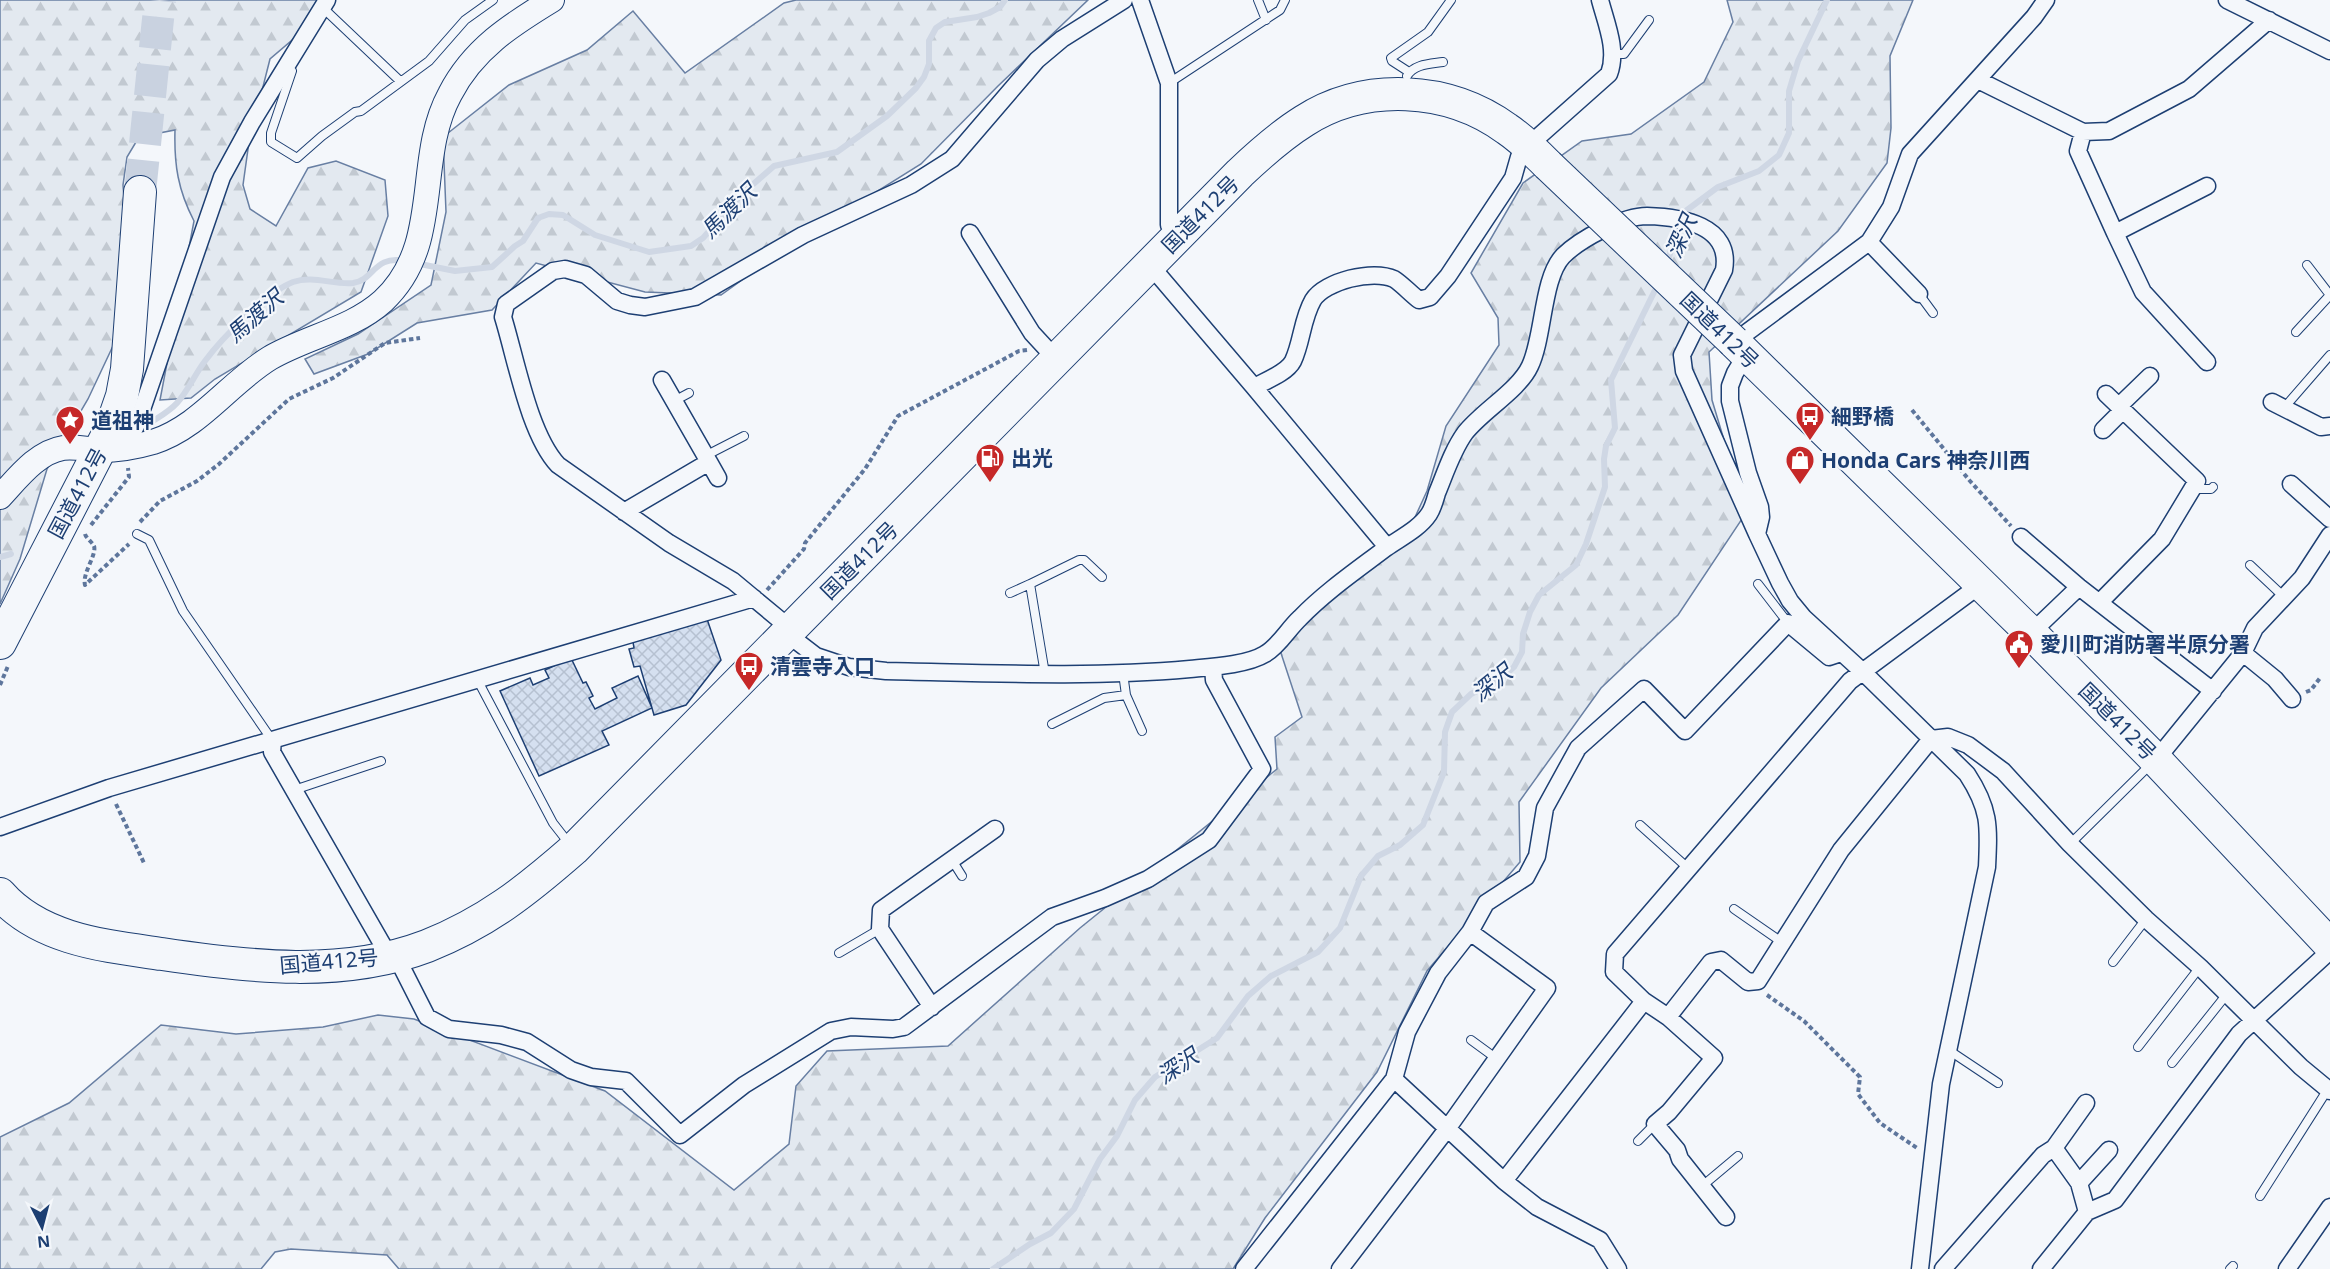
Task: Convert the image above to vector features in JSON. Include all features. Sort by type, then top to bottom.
[{"type":"highway","name":"国道412号","points":[[0,894],[29,919],[60,933],[98,945],[255,966],[318,966],[370,961],[425,947],[471,927],[510,903],[574,849],[786,633],[1049,352],[1150,265],[1271,145],[1305,120],[1356,99],[1384,93],[1405,82],[1413,93],[1478,112],[1506,128],[1538,155],[2031,633],[2156,760],[2330,945]]},
{"type":"highway","name":"国道412号","points":[[0,643],[118,448],[111,428],[122,396],[127,369],[140,192]]},
{"type":"street","points":[[0,497],[23,472],[50,453],[63,448],[118,448],[153,441],[185,428],[243,378],[271,358],[358,317],[380,303],[405,275],[422,235],[436,132],[449,94],[471,61],[505,29],[552,0]]},
{"type":"street","points":[[1124,0],[1062,39],[1037,60],[952,159],[911,185],[803,235],[695,297],[645,307],[630,305],[616,301],[586,275],[565,269],[553,271],[506,304],[503,317],[535,427],[548,454],[558,465],[624,512],[756,599],[780,620],[786,633],[816,656],[849,667],[886,671],[1045,674],[1123,673],[1213,667],[1266,654],[1315,604],[1412,530],[1429,514],[1451,459],[1463,436],[1521,380],[1530,367],[1539,339],[1553,270],[1563,256],[1587,239],[1618,223],[1640,216],[1665,217],[1704,227],[1723,244],[1726,259],[1724,270],[1682,355],[1684,371],[1766,557],[1790,601],[1804,618],[1967,774],[1981,794],[1987,814],[1989,838],[1984,890],[1941,1084],[1920,1269]]},
{"type":"street","points":[[1140,0],[1169,83],[1169,225],[1178,236]]},
{"type":"street","points":[[1254,387],[1288,367],[1293,361],[1313,300],[1321,290],[1338,282],[1372,276],[1393,279],[1419,300],[1430,297],[1448,276],[1513,178],[1519,157],[1538,155],[1609,74],[1613,63],[1612,54],[1600,0]]},
{"type":"street","points":[[1756,534],[1761,517],[1760,507],[1742,455],[1730,401],[1730,387],[1740,349],[1869,242],[1891,207],[1910,154],[2034,17],[2046,0]]},
{"type":"street","points":[[2227,0],[2330,51]]},
{"type":"street","points":[[118,448],[138,424],[222,177],[252,122],[325,3]]},
{"type":"street","points":[[1977,80],[2083,132],[2109,130],[2189,89],[2269,20]]},
{"type":"street","points":[[2083,132],[2078,152],[2143,291],[2207,362]]},
{"type":"street","points":[[2115,233],[2200,195]]},
{"type":"street","points":[[970,233],[1032,333],[1049,352]]},
{"type":"street","points":[[1869,242],[1918,294]]},
{"type":"street","points":[[1150,265],[1387,547]]},
{"type":"street","points":[[2103,430],[2150,376]]},
{"type":"street","points":[[662,380],[681,397],[707,459],[718,478]]},
{"type":"street","points":[[2100,602],[2162,539],[2161,521],[2195,486],[2197,481],[2183,455],[2106,394]]},
{"type":"street","points":[[2278,405],[2321,427],[2330,426]]},
{"type":"street","points":[[624,512],[707,459]]},
{"type":"street","points":[[2291,484],[2330,519]]},
{"type":"street","points":[[2156,760],[2243,653],[2255,628],[2302,578],[2330,535]]},
{"type":"street","points":[[2021,537],[2079,586],[2213,691]]},
{"type":"street","points":[[1726,1217],[1680,1160],[1677,1150],[1655,1124],[1669,1112],[1714,1058],[1668,1017],[1644,1001],[1614,972],[1615,954],[1850,681],[1980,585]]},
{"type":"street","points":[[2031,633],[2079,586]]},
{"type":"street","points":[[0,827],[109,788],[756,599]]},
{"type":"street","points":[[1244,1269],[1394,1079],[1407,1032],[1438,973],[1470,932],[1486,903],[1526,878],[1537,856],[1545,808],[1578,748],[1644,689],[1685,731],[1788,623],[1829,657],[1841,653]]},
{"type":"street","points":[[2243,653],[2275,679],[2292,699]]},
{"type":"street","points":[[273,740],[272,752],[427,1017],[449,1029],[501,1035],[527,1042],[571,1070],[591,1077],[626,1081],[680,1135],[744,1084],[831,1031],[852,1027],[904,1028],[1052,917],[1105,898],[1148,879],[1209,840],[1262,769],[1214,680],[1213,667]]},
{"type":"street","points":[[1668,1017],[1711,962],[1721,960],[1748,981],[1758,981],[1841,850],[1930,739],[1948,737],[1968,745],[2002,771],[2070,844],[2146,919],[2199,967],[2301,1067],[2329,1090]]},
{"type":"street","points":[[932,1007],[879,929],[881,910],[995,830]]},
{"type":"street","points":[[1340,1269],[1447,1129],[1547,987],[1470,932]]},
{"type":"street","points":[[2041,1269],[2087,1212],[2115,1200],[2239,1034],[2330,951]]},
{"type":"street","points":[[1504,1181],[1644,1001]]},
{"type":"street","points":[[1394,1079],[1504,1181],[1537,1208],[1600,1240],[1618,1269]]},
{"type":"street","points":[[1943,1269],[2043,1155],[2054,1148],[2085,1103]]},
{"type":"street","points":[[2054,1148],[2079,1183],[2087,1212]]},
{"type":"street","points":[[2079,1183],[2109,1150]]},
{"type":"street","points":[[2287,1269],[2330,1207]]},
{"type":"lane","points":[[286,67],[292,71],[271,134],[271,142],[297,158],[322,136],[355,112],[361,111],[429,61],[465,20],[493,0]]},
{"type":"lane","points":[[1258,0],[1266,20]]},
{"type":"lane","points":[[1169,83],[1280,10],[1285,0]]},
{"type":"lane","points":[[1443,62],[1421,65],[1405,82],[1391,58],[1428,32],[1451,0]]},
{"type":"lane","points":[[325,3],[400,81]]},
{"type":"lane","points":[[1612,54],[1624,54],[1649,20]]},
{"type":"lane","points":[[2295,332],[2330,295],[2307,265]]},
{"type":"lane","points":[[1918,294],[1933,313]]},
{"type":"lane","points":[[2278,405],[2330,355]]},
{"type":"lane","points":[[707,459],[744,436]]},
{"type":"lane","points":[[2195,486],[2200,489],[2213,487]]},
{"type":"lane","points":[[137,534],[149,540],[183,611],[273,740]]},
{"type":"lane","points":[[1010,593],[1079,560],[1084,560],[1102,577]]},
{"type":"lane","points":[[2250,565],[2283,596]]},
{"type":"lane","points":[[1030,584],[1045,674]]},
{"type":"lane","points":[[1758,584],[1788,623]]},
{"type":"lane","points":[[1123,673],[1126,695],[1143,731]]},
{"type":"lane","points":[[477,679],[553,823],[574,849]]},
{"type":"lane","points":[[1052,724],[1104,699],[1126,695]]},
{"type":"lane","points":[[2070,844],[2156,760]]},
{"type":"lane","points":[[294,790],[381,761]]},
{"type":"lane","points":[[1640,825],[1689,870]]},
{"type":"lane","points":[[952,860],[962,876]]},
{"type":"lane","points":[[1734,909],[1783,943]]},
{"type":"lane","points":[[2113,962],[2146,919]]},
{"type":"lane","points":[[839,953],[879,929]]},
{"type":"lane","points":[[2138,1047],[2199,967]]},
{"type":"lane","points":[[2172,1063],[2227,994]]},
{"type":"lane","points":[[1471,1040],[1497,1059]]},
{"type":"lane","points":[[1947,1049],[1998,1083]]},
{"type":"lane","points":[[2260,1196],[2329,1090]]},
{"type":"lane","points":[[1638,1141],[1655,1124]]},
{"type":"lane","points":[[1701,1187],[1738,1156]]},
{"type":"path","points":[[118,448],[129,477],[85,533],[94,545],[85,574],[85,585],[91,582],[137,534],[139,524],[160,501],[197,481],[219,464],[289,399],[340,374],[385,343],[420,338]]},
{"type":"path","points":[[756,599],[804,549],[805,543],[865,469],[898,416],[1019,351],[1049,352]]},
{"type":"path","points":[[1912,410],[1970,481],[2021,537]]},
{"type":"path","points":[[109,788],[144,863]]},
{"type":"path","points":[[1754,981],[1757,988],[1804,1021],[1860,1077],[1858,1094],[1880,1123],[1923,1152],[1933,1152]]},
{"type":"green space","points":[[0,0],[332,0],[325,12],[270,59],[249,142],[243,185],[250,209],[276,226],[308,168],[336,161],[385,180],[388,216],[361,292],[215,379],[191,398],[160,400],[194,221],[184,199],[178,177],[175,130],[139,137],[127,157],[123,185],[128,248],[120,331],[88,399],[47,469],[20,559],[0,604]]},
{"type":"green space","points":[[796,0],[1088,0],[921,164],[788,247],[721,295],[645,292],[536,263],[492,310],[417,323],[368,354],[314,374],[305,359],[358,334],[431,285],[446,212],[443,137],[509,85],[587,50],[633,11],[685,73],[784,3]]},
{"type":"green space","points":[[1727,0],[1913,0],[1890,56],[1891,128],[1887,163],[1838,231],[1709,352],[1712,400],[1746,513],[1678,615],[1601,688],[1519,802],[1520,862],[1427,971],[1377,1072],[1265,1218],[1233,1269],[399,1269],[387,1255],[291,1249],[275,1252],[261,1269],[0,1269],[0,1137],[69,1103],[161,1025],[236,1034],[323,1027],[378,1015],[414,1019],[605,1091],[734,1190],[789,1144],[796,1086],[827,1051],[948,1046],[1080,928],[1277,769],[1275,737],[1302,717],[1277,641],[1405,539],[1427,491],[1446,426],[1499,345],[1498,318],[1471,273],[1523,183],[1582,141],[1631,134],[1704,82],[1733,22]]},
{"type":"building","points":[[707,619],[721,660],[686,705],[654,715],[640,666],[634,667],[629,649],[634,648],[633,642]]},
{"type":"building","points":[[571,658],[583,683],[586,682],[593,696],[589,698],[595,709],[617,698],[612,688],[638,676],[652,708],[602,731],[609,745],[539,776],[500,691],[530,678],[533,685],[549,678],[545,670]]},
{"type":"waterway","name":"馬渡沢","points":[[415,263],[455,271],[492,267],[523,241],[538,218],[549,214],[563,215],[595,235],[649,252],[691,246],[703,238],[743,193],[774,166],[837,152],[887,116],[924,77],[929,64],[929,41],[936,28],[945,22],[989,13],[1000,7],[1005,0]]},
{"type":"waterway","name":"深沢","points":[[1667,265],[1675,235],[1687,210],[1718,187],[1759,171],[1779,155],[1789,133],[1789,91],[1798,61],[1827,0]]},
{"type":"waterway","name":"馬渡沢","points":[[147,425],[177,403],[222,340],[258,305],[282,287],[308,279],[353,283],[360,281],[386,261],[405,261]]},
{"type":"waterway","name":"深沢","points":[[993,1269],[1051,1233],[1074,1209],[1100,1159],[1117,1136],[1135,1100],[1155,1077],[1217,1038],[1248,996],[1271,976],[1318,952],[1340,928],[1361,876],[1378,856],[1400,845],[1423,825],[1444,772],[1445,732],[1452,712],[1471,694],[1500,679],[1514,667],[1522,652],[1523,634],[1530,612],[1539,595],[1576,565],[1586,544],[1605,487],[1606,446],[1615,428],[1611,380],[1659,282]]},
{"type":"waterway","name":"馬渡沢","points":[[0,557],[11,554]]},
{"type":"tunnel","points":[[140,192],[160,0]]},
{"type":"place","name":"細野橋","points":[[1810,442]]},
{"type":"place","name":"道祖神","points":[[70,446]]},
{"type":"place","name":"出光","points":[[990,484]]},
{"type":"place","name":"Honda Cars 神奈川西","points":[[1800,486]]},
{"type":"place","name":"愛川町消防署半原分署","points":[[2019,670]]},
{"type":"place","name":"清雲寺入口","points":[[749,692]]}]
